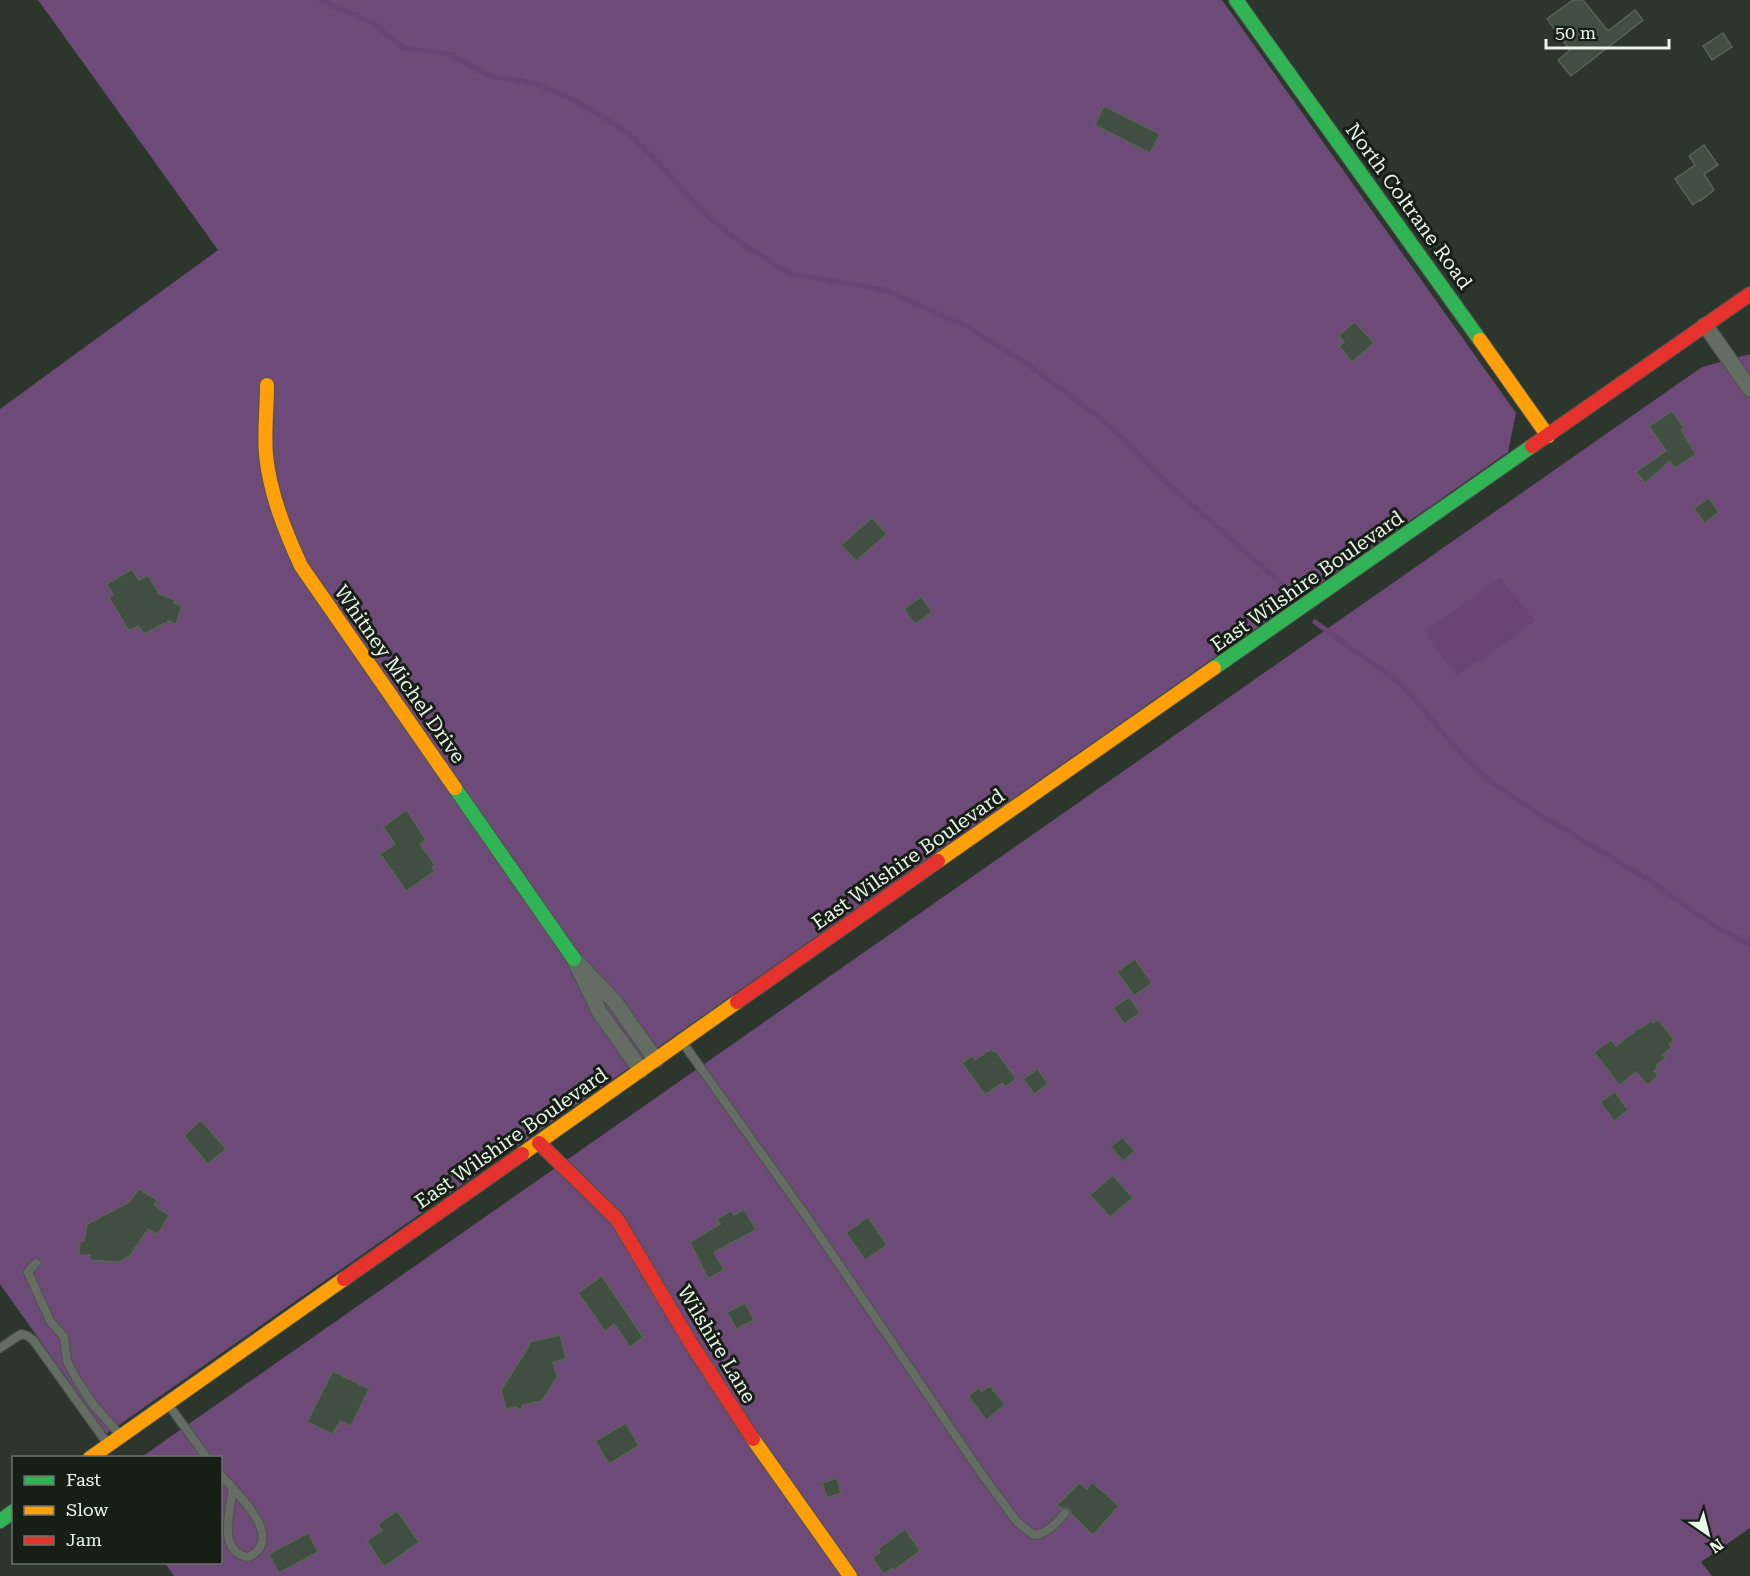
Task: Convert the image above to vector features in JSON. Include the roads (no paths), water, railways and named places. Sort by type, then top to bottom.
[{"type":"street","name":"North Coltrane Road","points":[[1236,0],[1548,436]]},
{"type":"street","name":"East Wilshire Boulevard","points":[[93,1456],[1750,294]]},
{"type":"street","points":[[1705,325],[1750,389]]},
{"type":"street","name":"Whitney Michel Drive","points":[[267,385],[266,454],[276,504],[288,539],[301,566],[574,959],[615,1002],[656,1060]]},
{"type":"street","name":"Whitney Michel Drive","points":[[574,959],[600,1013],[641,1070]]},
{"type":"street","name":"Wilshire Lane","points":[[539,1143],[617,1219],[690,1342],[757,1445],[850,1576]]},
{"type":"lane","points":[[682,1042],[809,1220],[981,1473],[1017,1522],[1034,1535],[1050,1530],[1065,1513]]},
{"type":"lane","points":[[36,1263],[28,1272],[50,1321],[64,1337],[68,1361],[74,1375],[92,1403],[121,1436]]},
{"type":"lane","points":[[0,1348],[21,1334],[28,1336],[108,1445]]},
{"type":"lane","points":[[167,1403],[206,1456]]},
{"type":"lane","points":[[222,1476],[232,1489],[262,1527],[264,1537],[261,1546],[257,1553],[249,1557],[236,1553],[230,1546],[227,1528],[232,1489]]},
{"type":"waterway","points":[[321,0],[373,23],[403,48],[449,54],[490,76],[536,84],[572,99],[605,118],[629,134],[704,213],[742,244],[791,274],[885,290],[966,326],[1024,362],[1099,417],[1157,474],[1291,592]]},
{"type":"waterway","points":[[1315,622],[1401,684],[1464,757],[1495,785],[1649,880],[1710,923],[1750,945]]}]
